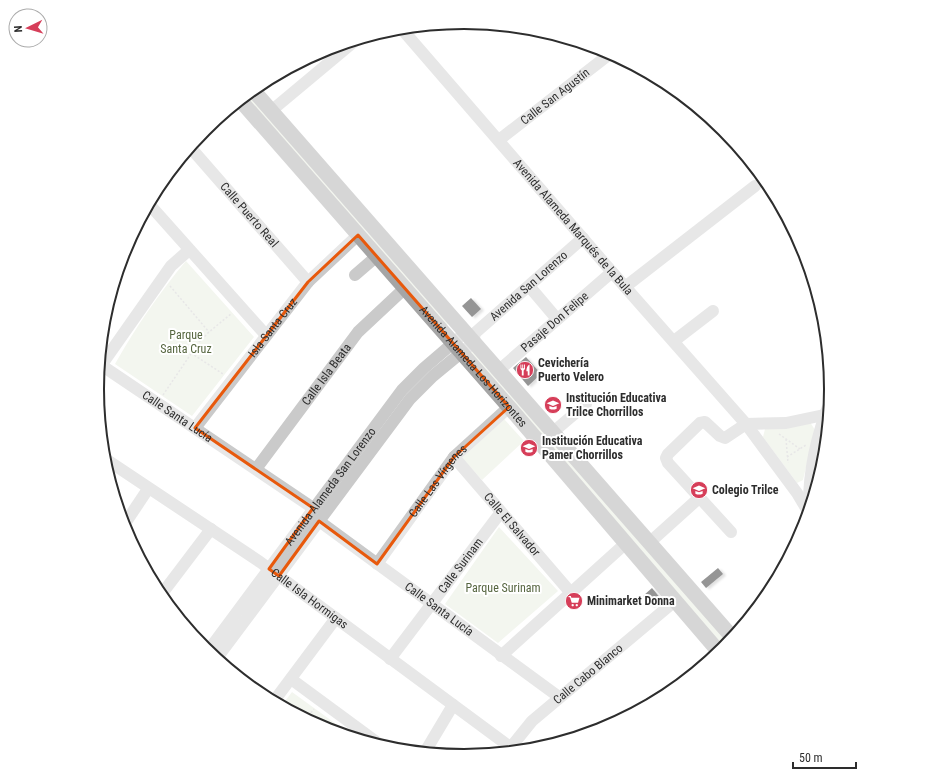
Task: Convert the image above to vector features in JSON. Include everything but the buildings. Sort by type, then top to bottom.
[{"type":"main road","name":"Avenida Alameda Los Horizontes","points":[[257,95],[465,341],[509,407],[715,648]]},
{"type":"main road","name":"Avenida Alameda Los Horizontes","points":[[244,104],[405,288],[498,371],[728,634]]},
{"type":"street","name":"Avenida Alameda Marqués de la Bula","points":[[406,34],[625,287],[746,424],[805,505]]},
{"type":"street","points":[[272,111],[345,50]]},
{"type":"street","name":"Calle San Agustín","points":[[499,140],[605,57]]},
{"type":"street","name":"Calle Puerto Real","points":[[194,152],[308,282]]},
{"type":"street","points":[[625,287],[755,186]]},
{"type":"street","points":[[153,209],[266,334]]},
{"type":"street","name":"Isla Santa Cruz","points":[[195,428],[266,334],[308,282],[358,235]]},
{"type":"street","name":"Avenida San Lorenzo","points":[[465,341],[583,238]]},
{"type":"street","points":[[106,358],[171,266],[189,250]]},
{"type":"street","points":[[355,276],[377,256]]},
{"type":"street","name":"Pasaje Don Felipe","points":[[498,371],[612,272]]},
{"type":"street","points":[[529,286],[557,319]]},
{"type":"street","name":"Calle Isla Beata","points":[[256,469],[358,332],[405,288]]},
{"type":"street","points":[[674,341],[713,311]]},
{"type":"street","name":"Avenida Alameda San Lorenzo","points":[[220,653],[274,572],[313,508],[402,390],[424,368],[465,341]]},
{"type":"street","name":"Avenida Alameda San Lorenzo","points":[[212,646],[319,521],[410,399],[465,341]]},
{"type":"street","name":"Calle Santa Lucía","points":[[105,369],[313,508]]},
{"type":"street","points":[[552,433],[586,404]]},
{"type":"street","name":"Calle Las Vírgenes","points":[[377,564],[454,457],[509,407]]},
{"type":"street","points":[[731,532],[668,463],[666,458],[668,454],[700,423],[705,422],[720,436],[725,438],[746,424],[774,424],[824,415]]},
{"type":"street","points":[[810,490],[810,476],[823,418]]},
{"type":"street","name":"Calle El Salvador","points":[[454,457],[571,593]]},
{"type":"street","name":"Calle Isla Hormigas","points":[[112,464],[274,572],[453,705],[505,747]]},
{"type":"street","points":[[129,518],[148,489]]},
{"type":"street","points":[[649,543],[699,498]]},
{"type":"street","name":"Calle Surinam","points":[[390,658],[501,512]]},
{"type":"street","name":"Calle Santa Lucía","points":[[319,521],[501,656],[559,697]]},
{"type":"street","points":[[165,589],[211,529]]},
{"type":"street","points":[[501,656],[626,543]]},
{"type":"street","name":"Calle Cabo Blanco","points":[[511,746],[532,721],[559,697],[675,600]]},
{"type":"street","points":[[277,697],[336,618]]},
{"type":"street","points":[[291,679],[353,731]]},
{"type":"street","points":[[428,747],[453,705]]},
{"type":"path","points":[[168,283],[209,332]]},
{"type":"path","points":[[159,404],[191,353],[209,332],[240,306]]},
{"type":"path","points":[[191,353],[231,380]]},
{"type":"path","points":[[774,424],[772,429],[800,449]]},
{"type":"path","points":[[786,439],[788,469]]},
{"type":"path","points":[[788,457],[810,443]]},
{"type":"path","points":[[310,714],[314,708]]},
{"type":"highlighted area","points":[[358,235],[509,407],[454,457],[377,564],[319,521],[279,576],[269,569],[313,508],[195,428],[308,282]]},
{"type":"green space","points":[[254,97],[451,322],[444,327],[246,102]]},
{"type":"green space","name":"Parque Santa Cruz","points":[[186,261],[254,337],[192,416],[115,364],[148,311],[166,285]]},
{"type":"green space","points":[[475,349],[726,636],[720,643],[468,355]]},
{"type":"green space","points":[[504,419],[524,441],[482,480],[462,458]]},
{"type":"green space","points":[[810,422],[815,430],[803,480],[797,483],[763,437],[765,429]]},
{"type":"green space","name":"Parque Surinam","points":[[499,527],[558,591],[498,643],[445,604]]},
{"type":"green space","points":[[292,692],[340,727],[305,712],[285,701]]},
{"type":"place","name":"Cevichería Puerto Velero","points":[[525,370]]},
{"type":"place","name":"Institución Educativa Trilce Chorrillos","points":[[553,405]]},
{"type":"place","name":"Institución Educativa Pamer Chorrillos","points":[[529,448]]},
{"type":"place","name":"Colegio Trilce","points":[[699,490]]},
{"type":"place","name":"Minimarket Donna","points":[[574,601]]}]
